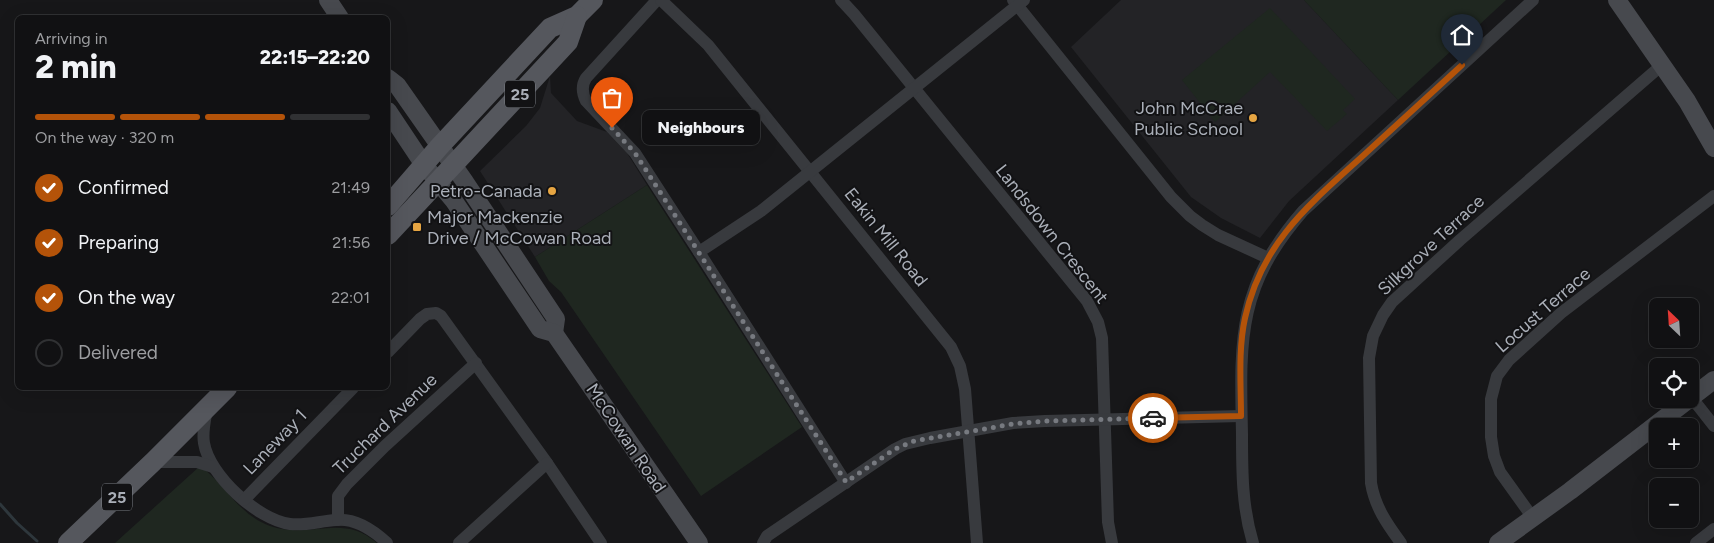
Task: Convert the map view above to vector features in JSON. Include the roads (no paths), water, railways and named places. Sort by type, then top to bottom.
[{"type":"main road","points":[[328,0],[338,15]]},
{"type":"main road","name":"25","points":[[390,204],[439,147],[550,28],[576,16],[593,0]]},
{"type":"main road","points":[[1617,0],[1699,119],[1714,148]]},
{"type":"main road","name":"25","points":[[390,233],[568,42],[576,16]]},
{"type":"main road","name":"McCowan Road","points":[[390,80],[397,85],[556,319],[554,333]]},
{"type":"main road","name":"McCowan Road","points":[[390,114],[424,165],[454,201],[540,329],[554,333],[699,543]]},
{"type":"main road","points":[[1699,392],[1714,380]]},
{"type":"main road","name":"25","points":[[68,543],[154,462],[225,390]]},
{"type":"main road","points":[[1498,543],[1679,408]]},
{"type":"street","name":"Eakin Mill Road","points":[[659,0],[708,45],[951,347],[963,375],[976,543]]},
{"type":"street","points":[[659,0],[586,78],[582,83],[583,95],[635,153],[846,482]]},
{"type":"street","name":"Landsdown Crescent","points":[[840,0],[854,14],[1086,301],[1098,322],[1102,338],[1108,522],[1112,543]]},
{"type":"street","points":[[1253,543],[1244,502],[1241,348],[1245,318],[1254,288],[1268,258],[1276,243],[1303,211],[1533,0]]},
{"type":"street","points":[[699,252],[761,211],[811,172],[1018,2],[1166,190],[1190,216],[1218,235],[1268,258]]},
{"type":"street","name":"Silkgrove Terrace","points":[[1401,543],[1381,514],[1371,483],[1369,358],[1373,336],[1380,320],[1392,302],[1460,240],[1662,65]]},
{"type":"street","name":"Locust Terrace","points":[[1533,518],[1500,472],[1494,456],[1491,437],[1491,399],[1497,376],[1509,360],[1561,313],[1714,196]]},
{"type":"street","points":[[390,350],[420,319],[432,312],[441,316],[547,463],[601,543]]},
{"type":"street","name":"Truchard Avenue","points":[[338,520],[338,496],[347,484],[385,446],[476,363]]},
{"type":"street","name":"Laneway 1","points":[[244,500],[351,390]]},
{"type":"street","points":[[1699,407],[1714,426]]},
{"type":"street","points":[[207,409],[203,433],[204,444],[213,467],[244,500],[262,514],[288,524],[308,524],[338,520],[354,522],[371,529],[387,543]]},
{"type":"street","points":[[763,543],[767,536],[904,444],[1013,424],[1105,418],[1241,416]]},
{"type":"street","points":[[154,462],[197,462],[213,467]]},
{"type":"street","points":[[459,543],[547,463]]},
{"type":"street","points":[[1696,543],[1714,529]]},
{"type":"waterway","points":[[0,504],[37,541]]},
{"type":"place","name":"John McCrae Public School","points":[[1253,118]]},
{"type":"place","name":"Neighbours","points":[[612,128]]},
{"type":"place","name":"Petro-Canada","points":[[552,191]]},
{"type":"place","name":"Major Mackenzie Drive / McCowan Road","points":[[417,227]]}]
